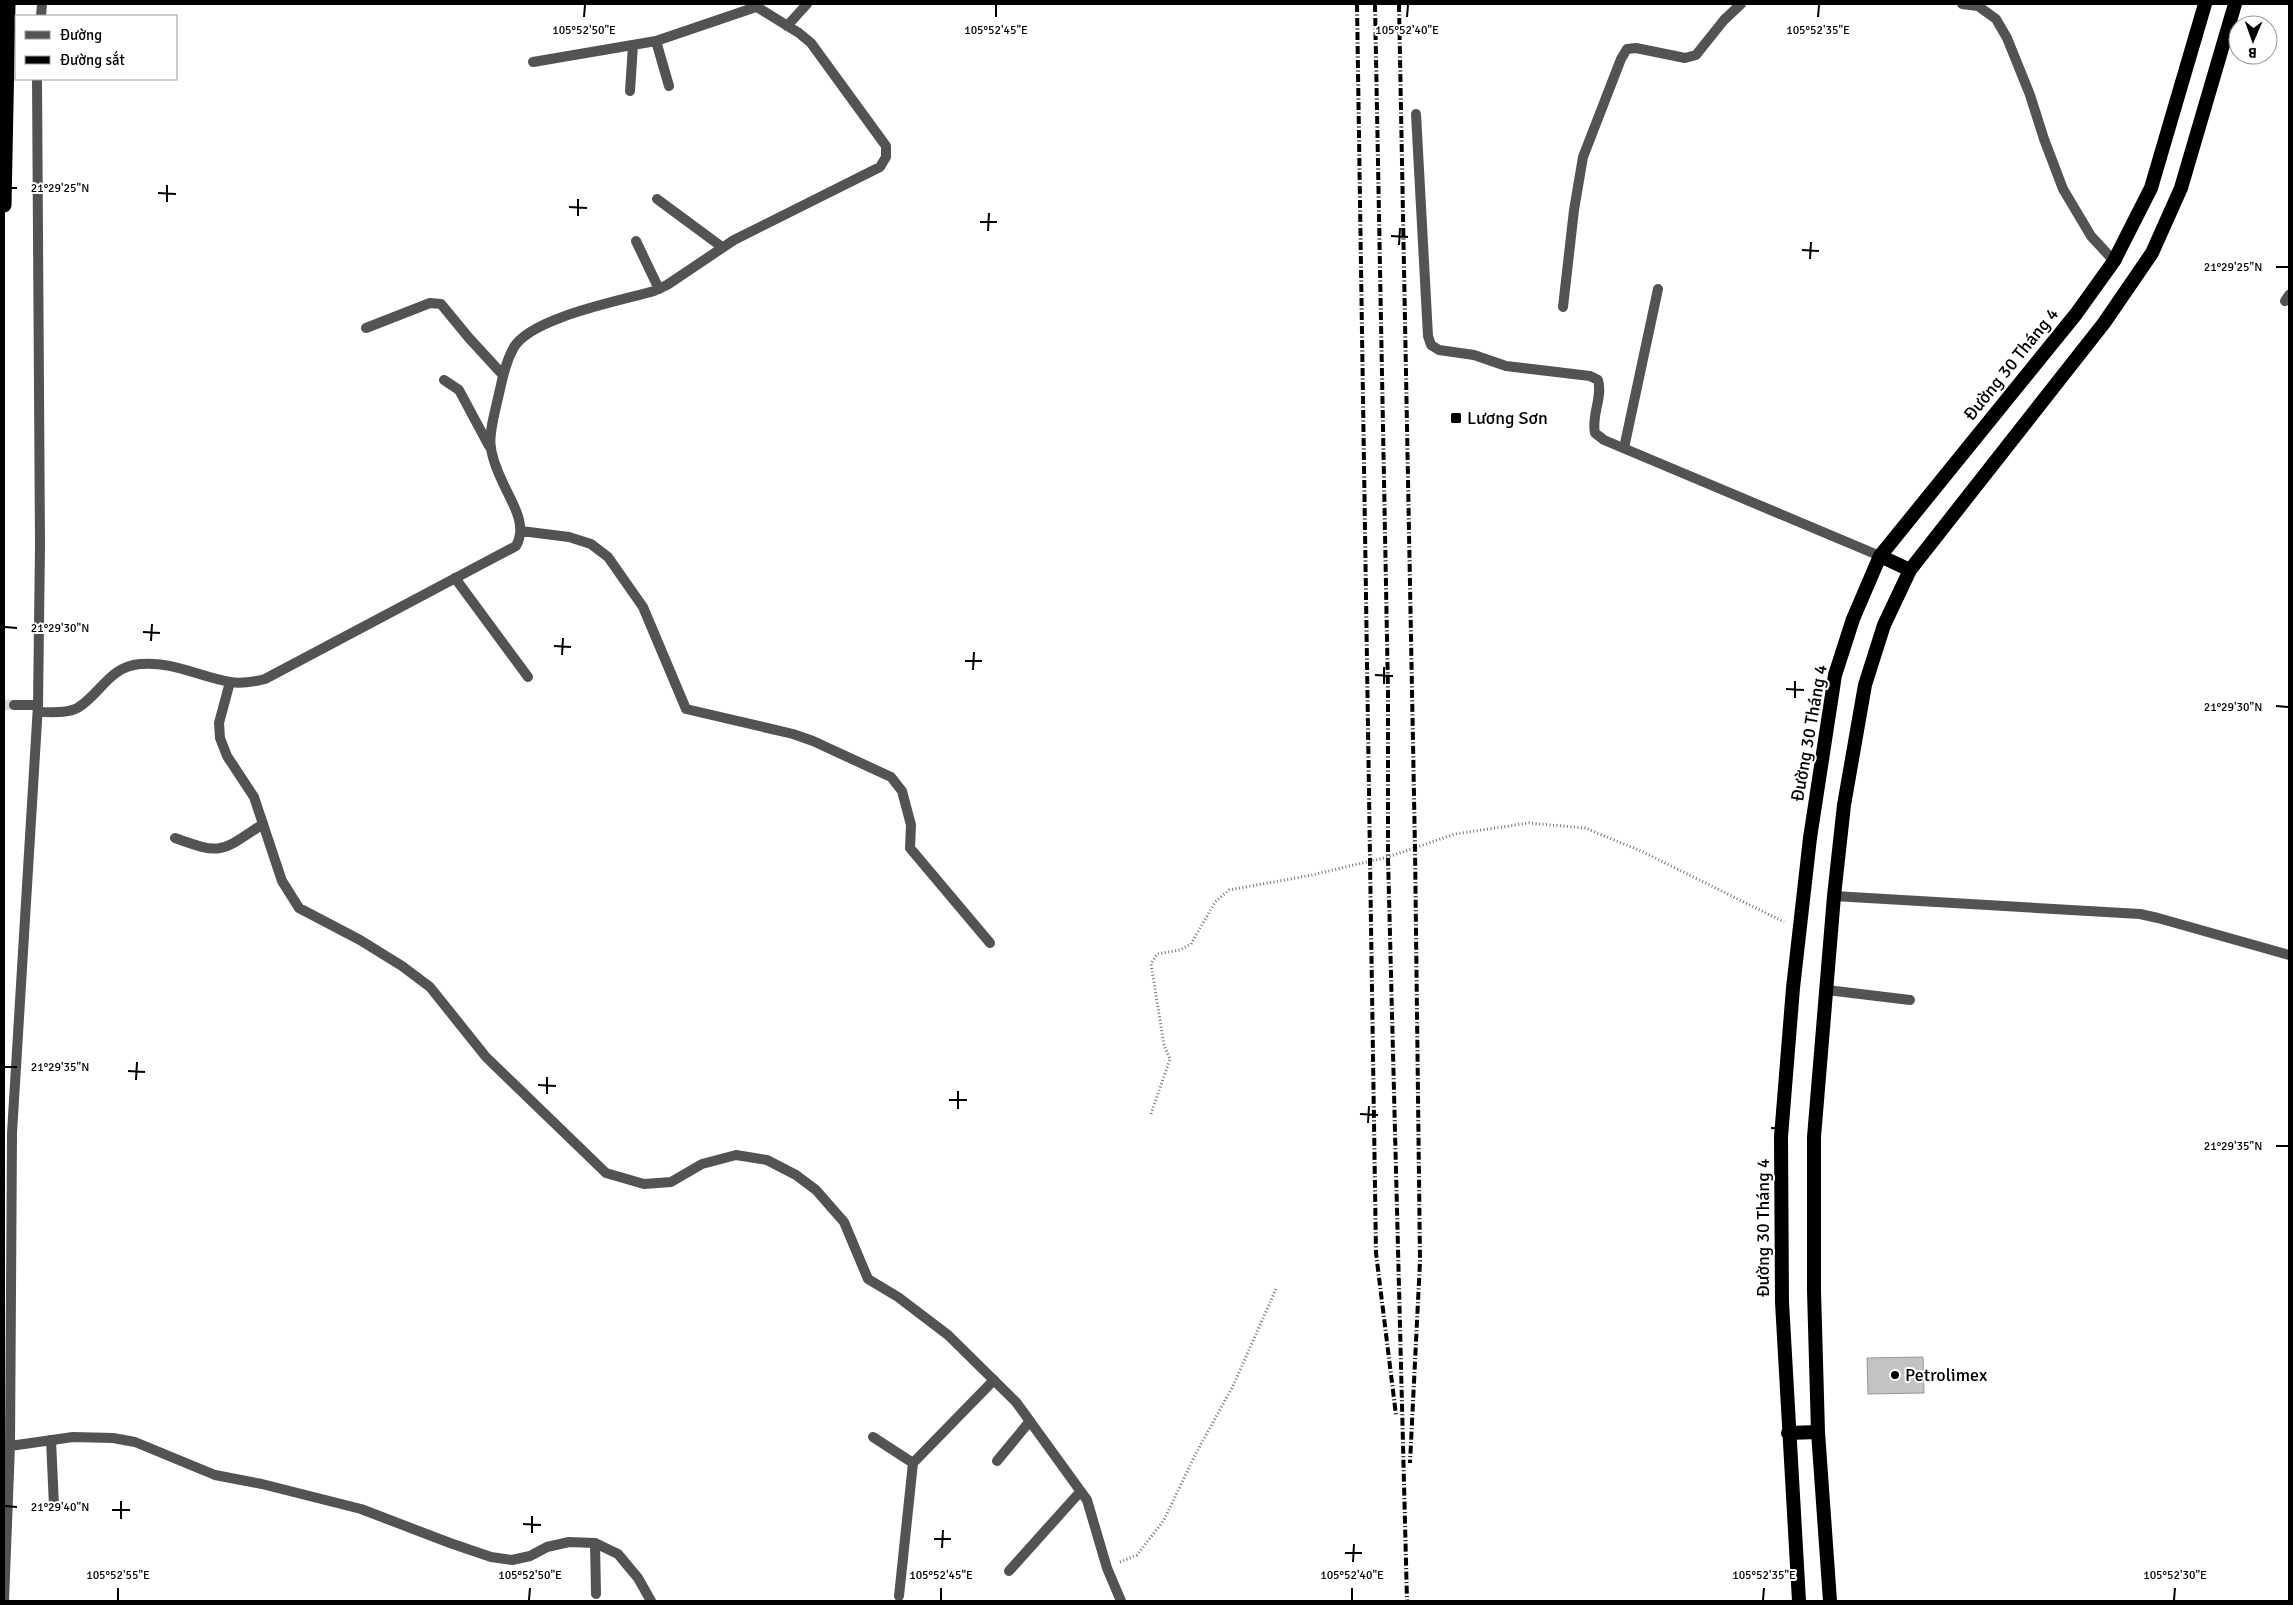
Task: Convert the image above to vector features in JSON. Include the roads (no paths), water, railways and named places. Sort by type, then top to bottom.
[{"type":"highway","points":[[4,205],[8,4]]},
{"type":"highway","name":"Đường 30 Tháng 4","points":[[1800,1601],[1788,1433],[1782,1302],[1781,1137],[1793,988],[1810,838],[1835,675],[1853,619],[1880,556],[2076,314],[2114,261],[2151,188],[2204,4]]},
{"type":"highway","points":[[1830,1601],[1818,1432],[1814,1291],[1814,1137],[1834,896],[1844,805],[1865,685],[1884,625],[1910,570],[2104,323],[2152,253],[2181,188],[2235,4]]},
{"type":"highway","points":[[1880,556],[1910,570]]},
{"type":"highway","points":[[1788,1433],[1818,1432]]},
{"type":"street","points":[[788,26],[807,4]]},
{"type":"street","points":[[1563,307],[1574,210],[1583,157],[1626,50],[1636,48],[1686,58],[1696,55],[1724,20],[1742,4]]},
{"type":"street","points":[[1962,4],[1978,6],[1996,19],[2007,38],[2030,95],[2063,189],[2091,236],[2114,261]]},
{"type":"street","points":[[489,446],[491,429],[504,375],[515,346],[530,332],[548,322],[659,289],[722,247],[880,167],[886,157],[886,146],[811,43],[788,26],[747,6],[656,41],[533,62]]},
{"type":"street","points":[[656,41],[669,86]]},
{"type":"street","points":[[630,91],[633,45]]},
{"type":"street","points":[[4,1601],[10,1446],[12,1133],[38,709],[40,545],[37,80]]},
{"type":"street","points":[[1416,114],[1428,336],[1431,345],[1439,350],[1474,356],[1506,366],[1590,376],[1598,380],[1600,388],[1593,424],[1595,434],[1604,440],[1880,556]]},
{"type":"street","points":[[657,198],[722,247]]},
{"type":"street","points":[[636,241],[659,289]]},
{"type":"street","points":[[1624,448],[1658,289]]},
{"type":"street","points":[[366,328],[430,303],[441,304],[469,338],[504,375]]},
{"type":"street","points":[[14,705],[68,711],[79,707],[114,672],[140,664],[172,666],[230,682],[247,683],[264,679],[516,546],[521,537],[522,525],[492,460],[489,446],[459,390],[444,380]]},
{"type":"street","points":[[521,531],[569,537],[591,544],[608,557],[643,607],[686,709],[793,734],[813,741],[891,777],[902,790],[911,825],[910,848],[990,943]]},
{"type":"street","points":[[455,578],[528,676]]},
{"type":"street","points":[[230,682],[220,723],[220,738],[228,756],[254,797],[282,881],[299,908],[360,940],[402,966],[430,987],[486,1057],[606,1173],[644,1184],[671,1182],[702,1164],[736,1155],[767,1160],[796,1175],[816,1190],[844,1222],[868,1279],[898,1297],[948,1335],[1016,1402],[1087,1500],[1107,1568],[1121,1601]]},
{"type":"street","points":[[176,838],[204,849],[225,848],[263,824]]},
{"type":"street","points":[[1834,896],[2140,914],[2289,955]]},
{"type":"street","points":[[1827,990],[1910,1000]]},
{"type":"street","points":[[899,1596],[913,1463],[994,1380]]},
{"type":"street","points":[[996,1460],[1030,1421]]},
{"type":"street","points":[[10,1446],[90,1437],[135,1442],[215,1475],[262,1484],[361,1509],[491,1557],[512,1560],[530,1556],[547,1547],[569,1542],[595,1543],[618,1554],[638,1578],[651,1601]]},
{"type":"street","points":[[873,1437],[913,1463]]},
{"type":"street","points":[[51,1440],[54,1506]]},
{"type":"street","points":[[1009,1571],[1080,1492]]},
{"type":"street","points":[[595,1543],[596,1594]]},
{"type":"tunnel","points":[[4,705],[14,705]]},
{"type":"railway","points":[[1357,4],[1376,1253],[1396,1415]]},
{"type":"railway","points":[[1375,4],[1388,691],[1388,857],[1407,1601]]},
{"type":"railway","points":[[1399,4],[1415,848],[1420,1261],[1410,1463]]},
{"type":"place","name":"Lương Sơn","points":[[1456,418]]},
{"type":"place","name":"Petrolimex","points":[[1895,1375]]}]
